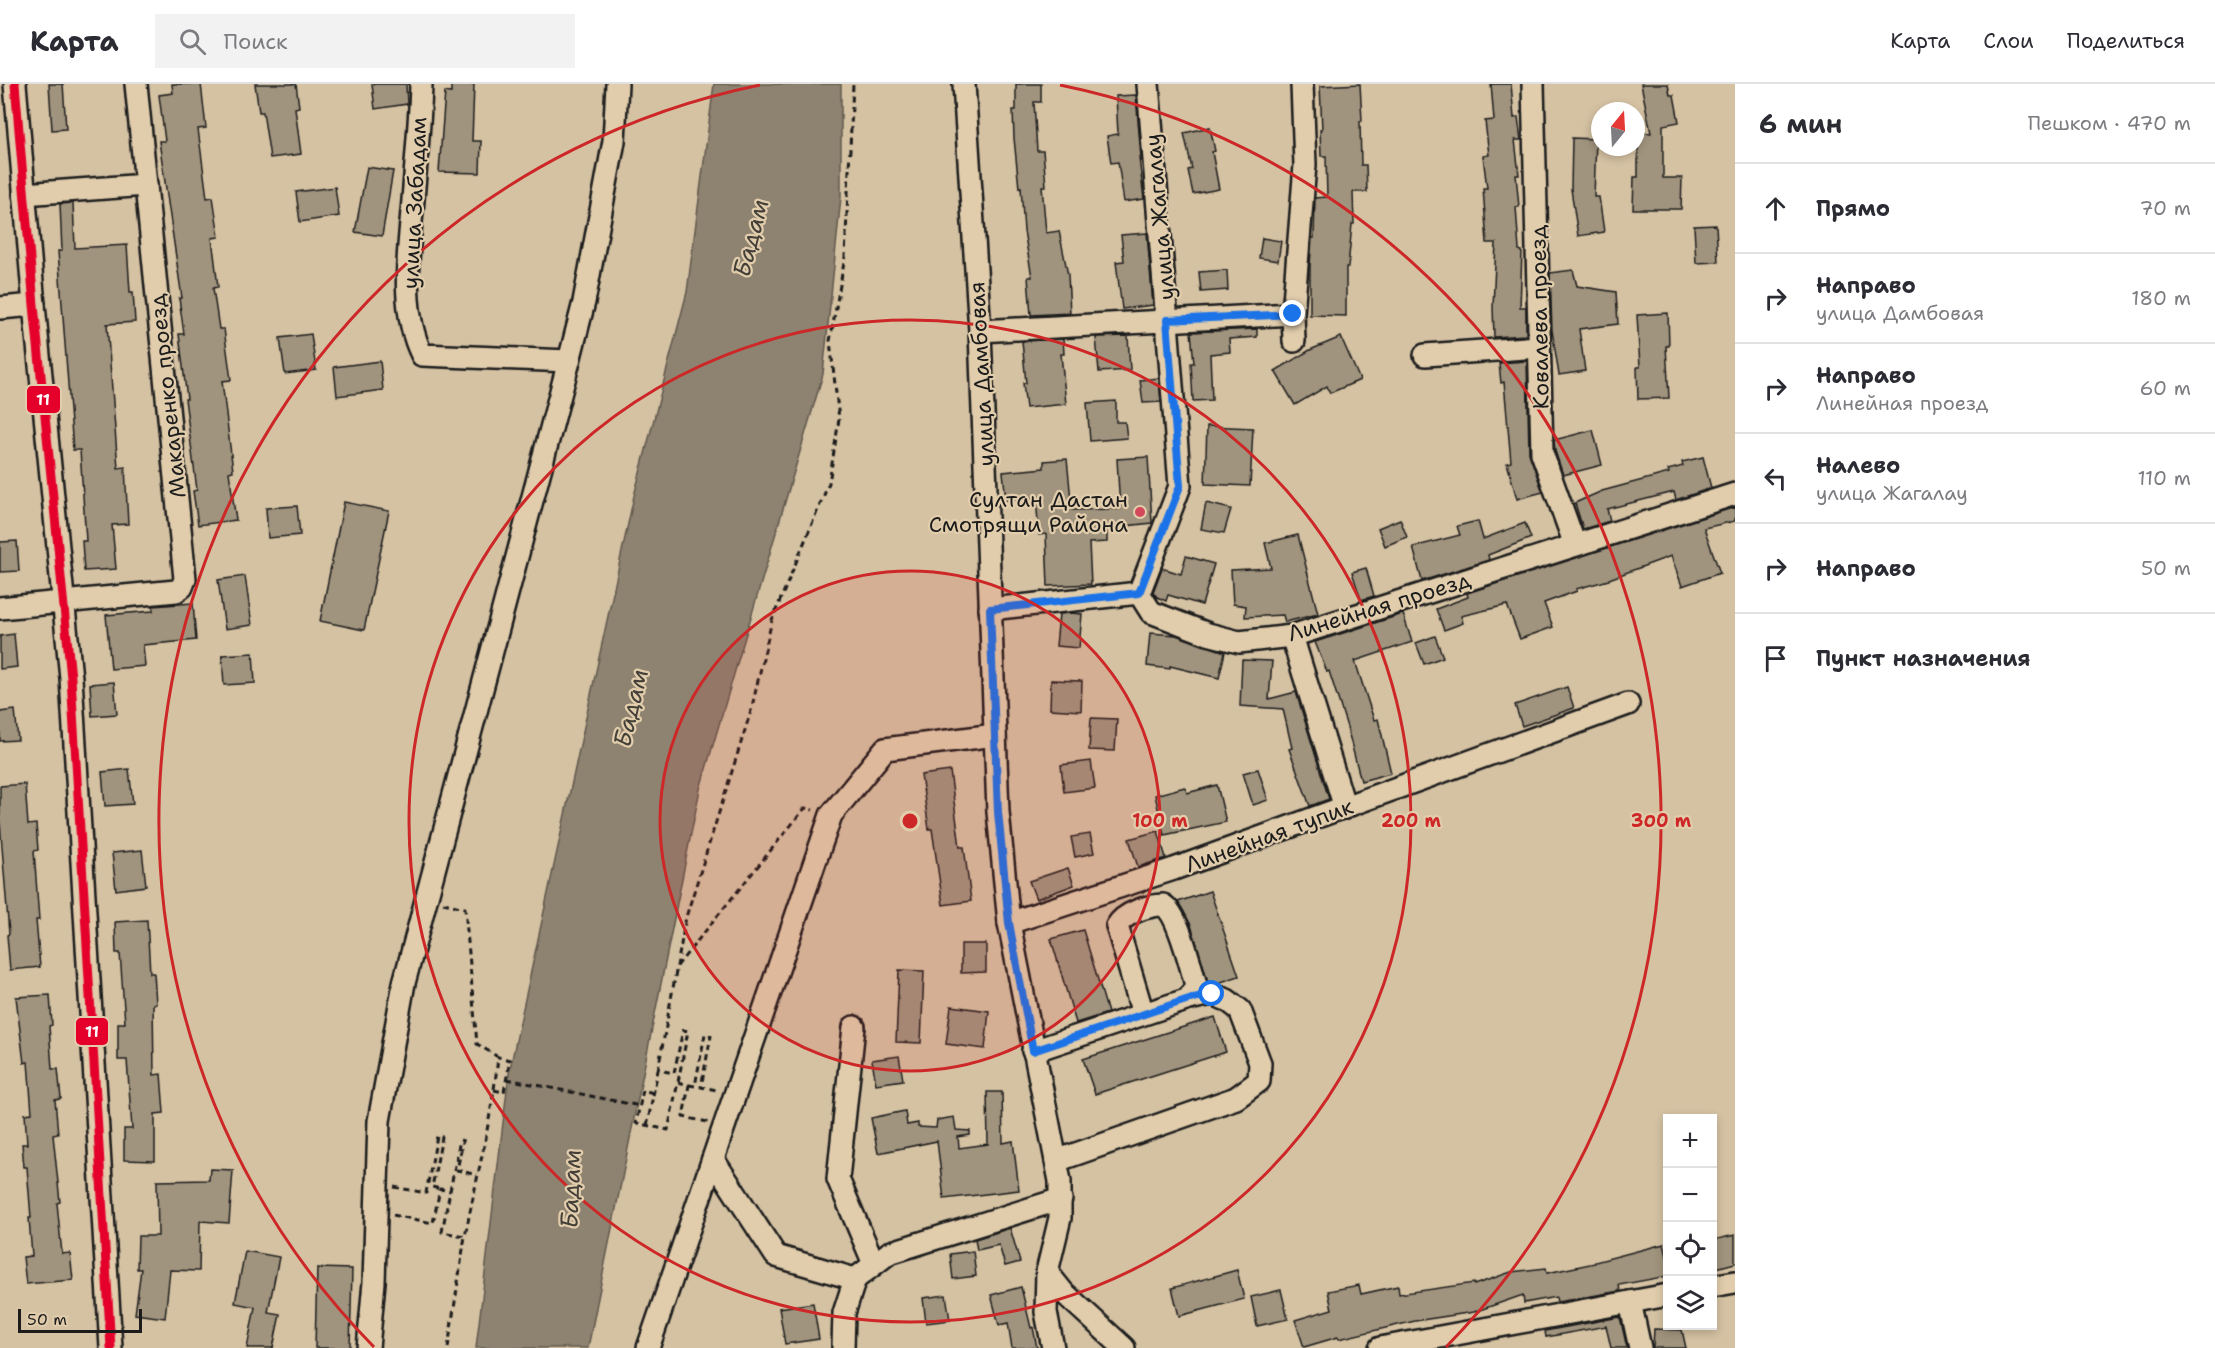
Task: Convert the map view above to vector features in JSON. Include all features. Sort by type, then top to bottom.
[{"type":"street","points":[[15,84],[34,305],[71,678],[111,1348]]},
{"type":"street","name":"Макаренко проезд","points":[[63,601],[176,591],[182,586],[184,579],[136,84]]},
{"type":"street","name":"улица Забадам","points":[[421,84],[407,287],[414,339],[422,356],[568,361]]},
{"type":"street","points":[[368,1348],[374,1282],[379,1121],[404,983],[584,302],[614,141],[617,84]]},
{"type":"street","name":"улица Дамбовая","points":[[964,84],[980,331],[998,812],[1009,923],[1056,1161],[1061,1199],[1056,1239],[1047,1272],[1046,1312],[1053,1348]]},
{"type":"street","name":"улица Жагалау","points":[[1139,593],[1180,486],[1148,84]]},
{"type":"street","points":[[1294,341],[1293,314],[1305,165],[1302,84]]},
{"type":"street","name":"Ковалева проезд","points":[[1533,84],[1542,453],[1575,545]]},
{"type":"street","points":[[24,194],[146,185]]},
{"type":"street","points":[[0,308],[34,305]]},
{"type":"street","points":[[980,331],[1293,314]]},
{"type":"street","points":[[1425,354],[1539,347]]},
{"type":"street","name":"Линейная проезд","points":[[1139,593],[1151,612],[1208,634],[1239,642],[1292,636],[1735,494]]},
{"type":"street","points":[[990,609],[1139,593]]},
{"type":"street","points":[[0,608],[63,601]]},
{"type":"street","points":[[1292,636],[1345,808]]},
{"type":"street","name":"Линейная тупик","points":[[1009,923],[1174,869],[1628,704]]},
{"type":"street","points":[[648,1348],[831,815],[885,749],[995,735]]},
{"type":"street","points":[[1143,1014],[1118,926],[1120,920],[1147,908],[1163,905],[1168,907],[1174,919],[1196,985],[1189,999]]},
{"type":"street","points":[[1033,1051],[1189,999],[1212,994],[1227,1000],[1240,1010],[1260,1063],[1259,1081],[1236,1098],[1056,1161]]},
{"type":"street","points":[[854,1027],[838,1179],[874,1264]]},
{"type":"street","points":[[713,1158],[776,1256],[855,1279]]},
{"type":"street","points":[[843,1348],[844,1313],[855,1279],[889,1253],[1061,1199]]},
{"type":"street","points":[[1047,1272],[1063,1293],[1124,1348]]},
{"type":"street","points":[[1717,1285],[1735,1282]]},
{"type":"street","points":[[1380,1348],[1663,1296]]},
{"type":"street","points":[[1630,1302],[1640,1348]]},
{"type":"path","points":[[647,1126],[686,917],[751,711],[772,620],[829,483],[839,419],[830,341],[845,257],[853,84]]},
{"type":"path","points":[[676,968],[805,808],[831,815]]},
{"type":"path","points":[[426,898],[465,908],[477,1044],[498,1057],[510,1060],[504,1092],[494,1090]]},
{"type":"path","points":[[653,1093],[643,1090],[636,1123],[668,1130],[688,1031],[683,1030],[674,1073],[658,1070]]},
{"type":"path","points":[[678,1082],[695,1086],[705,1035],[711,1036],[701,1087],[735,1094]]},
{"type":"path","points":[[448,1348],[465,1236],[494,1090],[498,1057]]},
{"type":"path","points":[[507,1079],[640,1106]]},
{"type":"path","points":[[689,1084],[682,1117],[704,1122]]},
{"type":"path","points":[[378,1184],[426,1193],[437,1136],[442,1137],[432,1187],[450,1191]]},
{"type":"path","points":[[465,1236],[442,1232],[460,1140],[462,1141],[457,1170],[477,1175]]},
{"type":"path","points":[[410,1218],[433,1222],[440,1189]]},
{"type":"water","name":"Бадам","points":[[714,84],[841,84],[841,197],[823,374],[700,789],[588,1348],[476,1348],[509,1073],[634,496],[687,292]]},
{"type":"building","points":[[49,84],[63,84],[66,129],[52,130]]},
{"type":"building","points":[[172,84],[201,84],[206,128],[198,129],[207,198],[213,197],[219,237],[212,238],[218,287],[213,288],[219,329],[224,329],[231,380],[222,381],[233,471],[229,472],[236,520],[198,525],[193,491],[197,490],[179,334],[184,334],[179,298],[182,298],[159,141],[165,141],[159,95],[173,93]]},
{"type":"building","points":[[255,84],[296,84],[299,107],[295,108],[301,154],[270,158],[263,112],[259,112]]},
{"type":"building","points":[[372,84],[406,84],[407,104],[375,109]]},
{"type":"building","points":[[451,84],[474,84],[472,141],[481,141],[480,173],[439,172],[445,92],[451,93]]},
{"type":"building","points":[[1016,84],[1041,84],[1041,102],[1034,102],[1037,151],[1043,151],[1046,186],[1042,186],[1046,233],[1059,231],[1068,275],[1070,313],[1031,315],[1028,277],[1032,277],[1024,231],[1014,138],[1013,110],[1016,110]]},
{"type":"building","points":[[1360,84],[1361,165],[1366,165],[1367,192],[1353,192],[1354,224],[1352,224],[1348,267],[1346,267],[1346,316],[1310,315],[1310,265],[1312,238],[1314,238],[1315,198],[1327,197],[1326,156],[1321,156],[1320,86]]},
{"type":"building","points":[[1491,84],[1511,84],[1514,118],[1518,117],[1521,140],[1515,140],[1519,175],[1516,175],[1519,207],[1516,207],[1519,250],[1522,251],[1520,307],[1526,307],[1526,335],[1494,337],[1496,243],[1487,243],[1483,188],[1487,188],[1483,156],[1489,155],[1485,121],[1494,120]]},
{"type":"building","points":[[1641,84],[1668,84],[1670,95],[1674,95],[1679,122],[1663,125],[1663,178],[1682,178],[1681,209],[1633,209],[1634,177],[1638,177],[1638,156],[1645,156],[1645,133],[1651,133]]},
{"type":"building","points":[[1136,95],[1141,158],[1139,158],[1144,199],[1124,202],[1118,162],[1111,163],[1107,136],[1118,134],[1116,96]]},
{"type":"building","points":[[1210,127],[1219,189],[1193,194],[1188,170],[1192,169],[1184,133]]},
{"type":"building","points":[[1572,138],[1591,139],[1591,156],[1595,156],[1594,197],[1599,197],[1604,232],[1578,236],[1571,189]]},
{"type":"building","points":[[367,167],[393,171],[382,236],[355,232]]},
{"type":"building","points":[[335,187],[339,216],[300,222],[296,192]]},
{"type":"building","points":[[73,203],[75,248],[127,245],[130,292],[133,292],[135,322],[107,324],[118,468],[125,467],[128,524],[112,525],[116,569],[84,571],[82,541],[86,541],[80,450],[73,450],[58,251],[62,251],[60,204]]},
{"type":"building","points":[[1716,225],[1718,262],[1696,263],[1694,226]]},
{"type":"building","points":[[1147,233],[1153,305],[1122,309],[1116,262],[1124,261],[1121,235]]},
{"type":"building","points":[[1262,238],[1281,241],[1278,261],[1259,258]]},
{"type":"building","points":[[1227,270],[1228,290],[1201,292],[1199,272]]},
{"type":"building","points":[[1573,270],[1577,286],[1616,292],[1618,324],[1579,329],[1585,371],[1559,375],[1552,330],[1550,273]]},
{"type":"building","points":[[1668,313],[1669,346],[1666,346],[1669,398],[1638,399],[1637,367],[1640,367],[1637,315]]},
{"type":"building","points":[[1257,329],[1257,337],[1229,339],[1230,352],[1210,354],[1212,400],[1193,401],[1191,363],[1194,363],[1191,332]]},
{"type":"building","points":[[311,334],[316,370],[285,374],[280,338]]},
{"type":"building","points":[[1128,336],[1130,370],[1099,372],[1096,337]]},
{"type":"building","points":[[1341,337],[1360,380],[1330,393],[1327,386],[1295,405],[1275,371],[1310,350]]},
{"type":"building","points":[[1063,339],[1064,354],[1061,354],[1066,404],[1026,408],[1022,341]]},
{"type":"building","points":[[380,361],[383,390],[337,396],[334,367]]},
{"type":"building","points":[[1527,361],[1529,453],[1543,492],[1517,499],[1507,463],[1511,462],[1504,382],[1501,383],[1499,363]]},
{"type":"building","points":[[1159,378],[1161,402],[1143,403],[1140,380]]},
{"type":"building","points":[[1116,401],[1116,422],[1125,422],[1127,438],[1090,441],[1087,403]]},
{"type":"building","points":[[1207,426],[1253,428],[1250,486],[1205,484]]},
{"type":"building","points":[[1593,430],[1602,465],[1563,475],[1554,440]]},
{"type":"building","points":[[1148,457],[1152,523],[1107,528],[1107,542],[1089,543],[1091,584],[1048,586],[1046,534],[1039,535],[1036,497],[1006,500],[1003,472],[1044,468],[1044,461],[1067,459],[1072,510],[1120,509],[1117,459]]},
{"type":"building","points":[[1703,457],[1711,488],[1676,500],[1674,492],[1607,509],[1610,521],[1583,529],[1575,503],[1602,491],[1669,473],[1668,470],[1683,466],[1682,462]]},
{"type":"building","points":[[344,502],[389,511],[364,630],[320,621]]},
{"type":"building","points":[[1206,503],[1231,509],[1224,533],[1201,529]]},
{"type":"building","points":[[297,506],[300,535],[268,538],[266,508]]},
{"type":"building","points":[[1735,507],[1735,521],[1704,528],[1720,573],[1682,586],[1671,556],[1609,580],[1576,589],[1577,591],[1544,603],[1553,627],[1520,639],[1507,605],[1461,616],[1463,623],[1444,630],[1436,609],[1468,597],[1467,593]]},
{"type":"building","points":[[1400,519],[1407,537],[1385,546],[1378,528]]},
{"type":"building","points":[[1478,521],[1483,539],[1525,523],[1531,538],[1488,555],[1489,560],[1422,581],[1413,547],[1460,535],[1457,526]]},
{"type":"building","points":[[1298,535],[1318,614],[1285,622],[1283,615],[1245,617],[1246,606],[1233,604],[1231,570],[1271,568],[1265,543]]},
{"type":"building","points":[[17,541],[19,571],[0,572],[0,542]]},
{"type":"building","points":[[1186,556],[1214,564],[1202,605],[1168,595],[1166,601],[1157,597],[1153,592],[1162,568],[1181,574]]},
{"type":"building","points":[[1366,568],[1374,596],[1361,600],[1352,572]]},
{"type":"building","points":[[245,576],[252,625],[225,629],[218,580]]},
{"type":"building","points":[[193,603],[196,640],[143,645],[145,666],[111,669],[106,615],[153,611],[153,606]]},
{"type":"building","points":[[1059,614],[1082,614],[1079,648],[1056,646]]},
{"type":"building","points":[[1403,614],[1412,642],[1355,661],[1374,720],[1378,719],[1391,773],[1361,781],[1329,671],[1327,672],[1315,642]]},
{"type":"building","points":[[1150,633],[1176,635],[1225,652],[1219,678],[1170,666],[1170,669],[1147,666]]},
{"type":"building","points":[[14,634],[17,667],[0,669],[0,636]]},
{"type":"building","points":[[1435,636],[1443,657],[1424,664],[1416,643]]},
{"type":"building","points":[[253,653],[255,683],[224,685],[222,655]]},
{"type":"building","points":[[1242,660],[1272,661],[1269,699],[1296,692],[1329,799],[1310,806],[1289,749],[1292,748],[1283,709],[1240,706]]},
{"type":"building","points":[[1051,680],[1082,681],[1081,711],[1050,709]]},
{"type":"building","points":[[114,682],[117,714],[92,716],[90,684]]},
{"type":"building","points":[[1567,687],[1574,708],[1522,726],[1515,705]]},
{"type":"building","points":[[15,710],[18,740],[0,741],[0,712]]},
{"type":"building","points":[[1091,718],[1117,719],[1115,751],[1089,750]]},
{"type":"building","points":[[1091,761],[1095,788],[1064,792],[1061,765]]},
{"type":"building","points":[[129,769],[133,804],[105,806],[102,772]]},
{"type":"building","points":[[1258,769],[1268,800],[1253,805],[1243,773]]},
{"type":"building","points":[[950,771],[960,847],[964,847],[971,901],[943,905],[932,829],[929,829],[921,775]]},
{"type":"building","points":[[25,784],[28,825],[36,824],[38,850],[34,851],[40,967],[10,970],[0,822],[0,786]]},
{"type":"building","points":[[1217,785],[1226,822],[1164,835],[1155,795],[1185,787],[1187,793]]},
{"type":"building","points":[[1158,831],[1166,858],[1138,867],[1129,839]]},
{"type":"building","points":[[1090,834],[1094,853],[1075,857],[1071,837]]},
{"type":"building","points":[[142,850],[146,886],[116,890],[112,853]]},
{"type":"building","points":[[1068,868],[1074,885],[1036,899],[1029,881]]},
{"type":"building","points":[[1210,891],[1239,976],[1218,983],[1208,982],[1191,925],[1178,902]]},
{"type":"building","points":[[147,920],[150,973],[154,973],[156,1004],[153,1004],[154,1075],[161,1074],[164,1113],[155,1114],[155,1161],[124,1160],[124,1129],[132,1129],[127,1060],[118,1060],[118,1023],[125,1023],[120,953],[116,953],[115,922]]},
{"type":"building","points":[[1083,930],[1108,1013],[1076,1023],[1051,939]]},
{"type":"building","points":[[961,944],[986,944],[986,972],[961,973]]},
{"type":"building","points":[[899,970],[924,971],[921,1043],[896,1042]]},
{"type":"building","points":[[50,995],[52,1025],[49,1026],[52,1069],[58,1069],[61,1099],[55,1100],[58,1134],[53,1135],[60,1202],[57,1203],[62,1254],[70,1253],[73,1280],[26,1284],[23,1257],[32,1256],[29,1218],[31,1218],[27,1167],[24,1167],[22,1144],[27,1144],[25,1114],[32,1113],[28,1062],[24,1063],[16,997]]},
{"type":"building","points":[[951,1006],[989,1011],[985,1049],[946,1044]]},
{"type":"building","points":[[1215,1017],[1226,1052],[1095,1094],[1083,1059]]},
{"type":"building","points":[[899,1056],[903,1080],[876,1084],[872,1060]]},
{"type":"building","points":[[987,1092],[1002,1092],[1003,1143],[1013,1141],[1019,1190],[944,1199],[937,1141],[878,1153],[871,1118],[905,1111],[907,1125],[918,1123],[918,1127],[936,1128],[937,1120],[954,1117],[956,1130],[970,1131],[970,1135],[958,1137],[959,1148],[988,1144]]},
{"type":"building","points":[[210,1169],[233,1170],[229,1223],[200,1221],[199,1271],[170,1270],[165,1318],[135,1314],[141,1269],[137,1269],[138,1236],[158,1236],[157,1181],[209,1180]]},
{"type":"building","points":[[1010,1228],[1020,1262],[1005,1266],[999,1245],[977,1250],[975,1239]]},
{"type":"building","points":[[1735,1235],[1735,1263],[1717,1268],[1717,1239]]},
{"type":"building","points":[[1663,1244],[1663,1277],[1619,1285],[1620,1291],[1557,1302],[1556,1297],[1524,1303],[1523,1295],[1474,1312],[1415,1321],[1339,1339],[1338,1337],[1304,1347],[1295,1320],[1332,1309],[1328,1291],[1359,1285],[1361,1294],[1398,1286],[1399,1294],[1474,1283],[1474,1285],[1511,1272],[1546,1268],[1547,1273]]},
{"type":"building","points":[[245,1251],[279,1257],[268,1312],[280,1314],[273,1348],[247,1348],[255,1307],[235,1303]]},
{"type":"building","points":[[973,1251],[976,1276],[953,1279],[950,1254]]},
{"type":"building","points":[[317,1268],[352,1269],[350,1348],[315,1348]]},
{"type":"building","points":[[1237,1270],[1244,1299],[1179,1316],[1172,1288]]},
{"type":"building","points":[[1021,1287],[1037,1348],[1012,1348],[1008,1323],[999,1325],[991,1295]]},
{"type":"building","points":[[1281,1290],[1288,1319],[1257,1326],[1251,1297]]},
{"type":"building","points":[[946,1295],[950,1320],[926,1323],[923,1298]]},
{"type":"building","points":[[813,1303],[819,1339],[785,1344],[779,1308]]},
{"type":"building","points":[[1620,1317],[1627,1348],[1611,1348],[1606,1326],[1546,1337],[1545,1331]]},
{"type":"building","points":[[1654,1329],[1682,1330],[1686,1348],[1653,1348]]},
{"type":"transit line","name":"11","points":[[15,84],[34,305],[71,678],[111,1348]]},
{"type":"place","name":"Султан Дастан Смотрящи Района","points":[[1140,512]]},
{"type":"route","points":[[1212,994],[1189,999],[1033,1051],[1009,923],[998,812],[990,609],[1139,593],[1180,486],[1167,320],[1293,314]]}]
